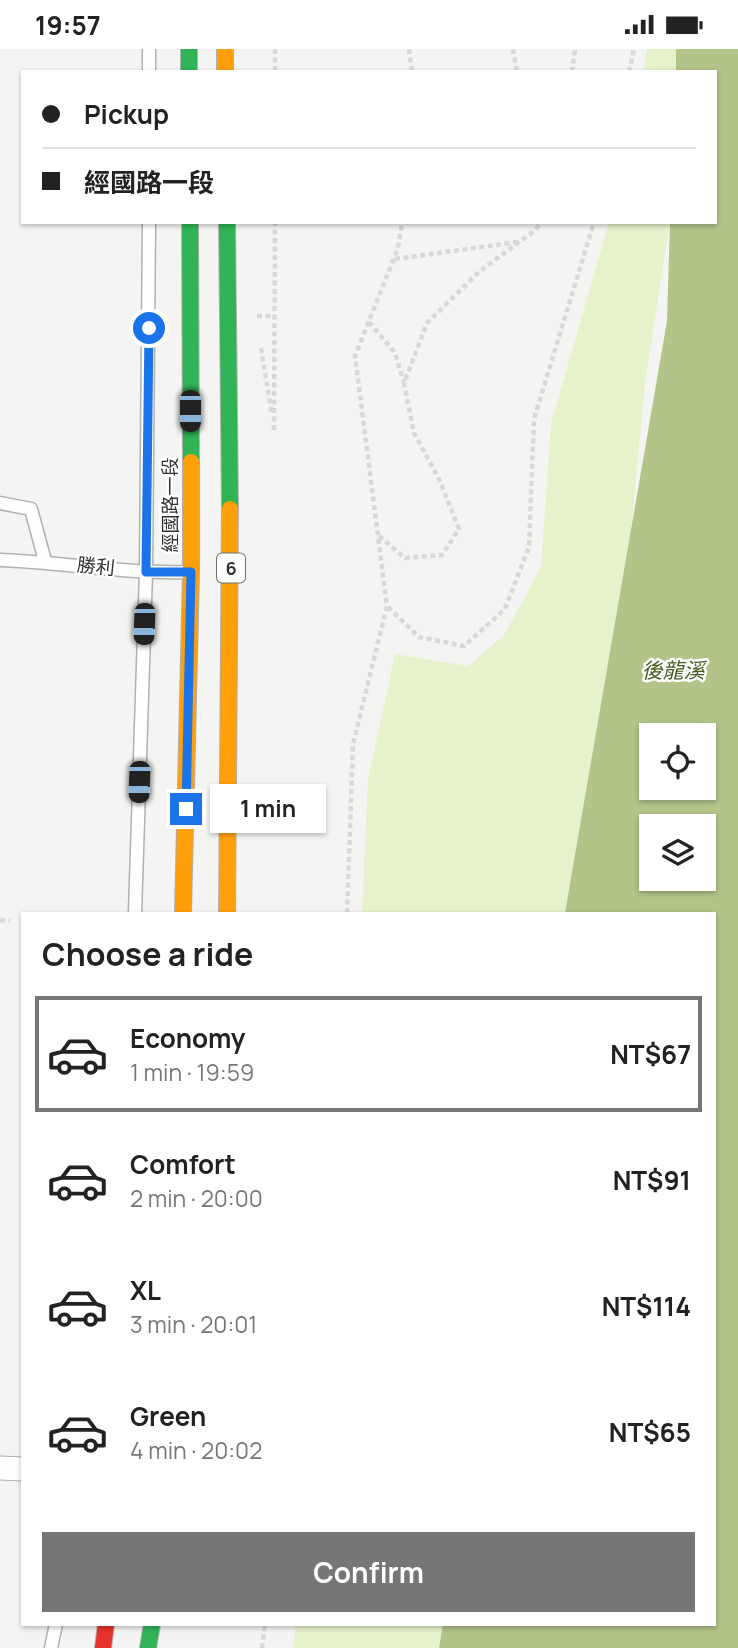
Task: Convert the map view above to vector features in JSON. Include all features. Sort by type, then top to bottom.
[{"type":"main road","points":[[189,49],[189,70]]},
{"type":"main road","points":[[225,49],[225,70]]},
{"type":"main road","name":"經國路一段","points":[[183,912],[191,572],[190,224]]},
{"type":"main road","name":"6","points":[[226,912],[231,570],[227,224]]},
{"type":"main road","points":[[103,1648],[106,1626]]},
{"type":"main road","points":[[148,1648],[152,1626]]},
{"type":"street","points":[[0,1468],[21,1469]]},
{"type":"lane","points":[[149,49],[149,70]]},
{"type":"lane","points":[[135,912],[146,572],[149,224]]},
{"type":"lane","points":[[0,503],[31,509],[45,561]]},
{"type":"lane","name":"勝利","points":[[0,559],[146,572],[191,572]]},
{"type":"lane","points":[[51,1648],[56,1626]]},
{"type":"path","points":[[275,49],[275,70]]},
{"type":"path","points":[[409,49],[412,70]]},
{"type":"path","points":[[513,49],[517,70]]},
{"type":"path","points":[[572,70],[575,49]]},
{"type":"path","points":[[629,70],[634,49]]},
{"type":"path","points":[[260,341],[274,430],[275,224]]},
{"type":"path","points":[[347,912],[353,744],[387,606],[355,356],[398,248],[402,224]]},
{"type":"path","points":[[404,383],[428,323],[480,271],[540,224]]},
{"type":"path","points":[[387,606],[419,637],[464,646],[505,609],[529,547],[534,419],[593,224]]},
{"type":"path","points":[[394,259],[520,241]]},
{"type":"path","points":[[258,329],[256,316],[274,316]]},
{"type":"path","points":[[369,322],[395,353],[414,433],[439,479],[459,529],[442,555],[405,558],[378,535]]},
{"type":"path","points":[[0,920],[10,921]]},
{"type":"path","points":[[262,1648],[265,1626]]},
{"type":"shaded area","points":[[647,49],[687,49],[686,70],[643,70]]},
{"type":"shaded area","points":[[608,224],[670,224],[645,382],[596,912],[362,912],[368,780],[395,654],[468,666],[504,635],[541,567],[551,424]]},
{"type":"shaded area","points":[[296,1626],[521,1626],[512,1648],[293,1648]]},
{"type":"water","name":"後龍溪","points":[[676,49],[738,49],[738,1648],[439,1648],[443,1626],[716,1626],[716,912],[565,912],[667,321],[670,224],[717,224],[717,70],[676,70]]},
{"type":"traffic: fast","points":[[189,49],[189,70]]},
{"type":"traffic: fast","points":[[190,224],[191,462]]},
{"type":"traffic: fast","points":[[227,224],[230,509]]},
{"type":"traffic: fast","points":[[148,1648],[152,1626]]},
{"type":"traffic: slow","points":[[225,49],[225,70]]},
{"type":"traffic: slow","points":[[183,912],[191,462]]},
{"type":"traffic: slow","points":[[227,912],[230,509]]},
{"type":"traffic: jam","points":[[103,1648],[106,1626]]},
{"type":"route","points":[[149,328],[146,572],[191,572],[186,809]]}]
